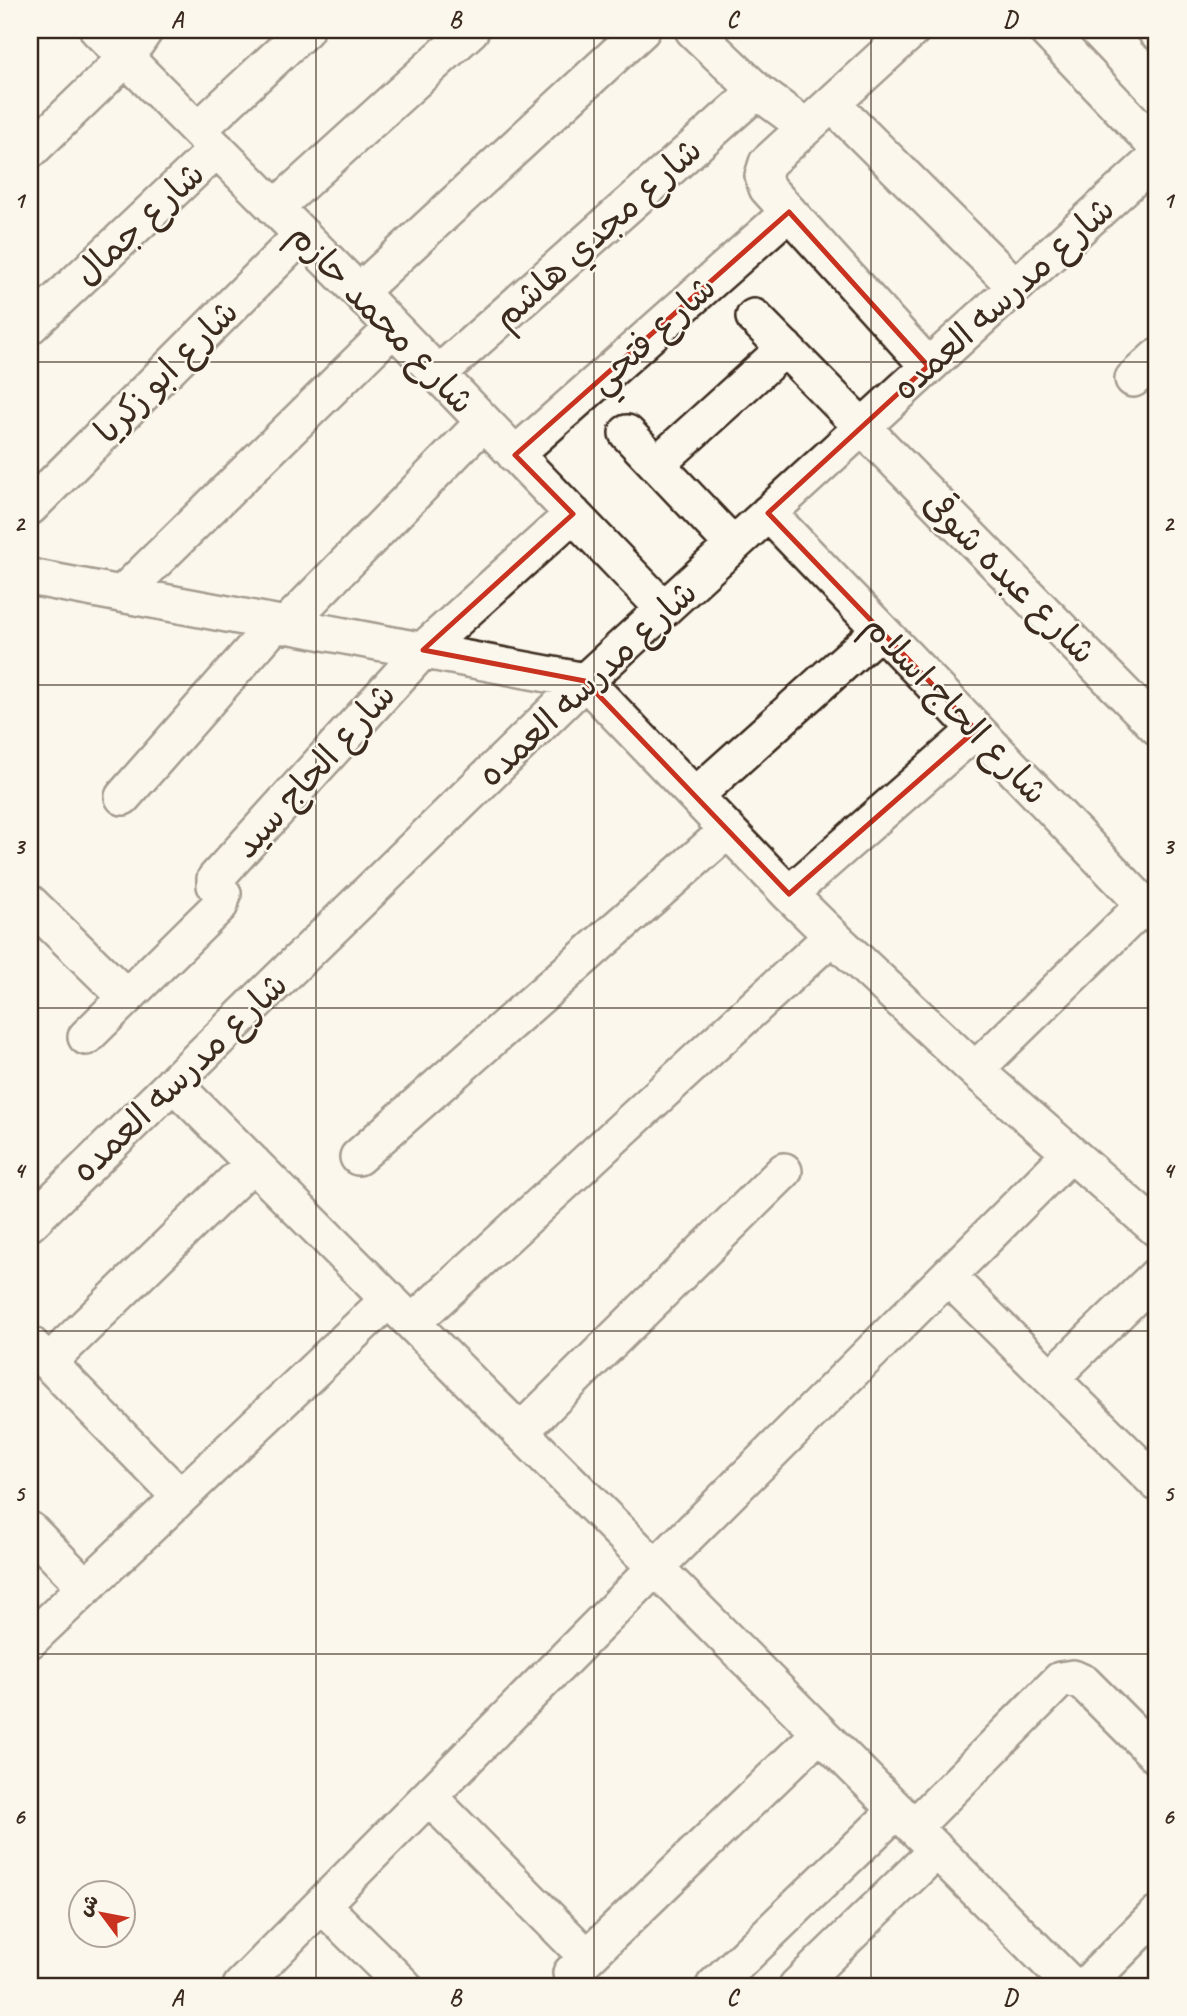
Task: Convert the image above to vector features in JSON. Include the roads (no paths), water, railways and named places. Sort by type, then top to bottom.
[{"type":"street","name":"شارع محمد حازم","points":[[98,30],[359,292],[664,609]]},
{"type":"street","points":[[30,151],[126,58],[145,30]]},
{"type":"street","name":"شارع جمال","points":[[30,326],[207,140],[305,30]]},
{"type":"street","points":[[275,208],[471,30]]},
{"type":"street","points":[[359,292],[642,30]]},
{"type":"street","points":[[912,30],[767,163],[763,176],[767,188],[929,366]]},
{"type":"street","points":[[1046,30],[1157,147]]},
{"type":"street","points":[[703,33],[757,91],[806,127]]},
{"type":"street","name":"شارع مجدي هاشم","points":[[438,374],[757,91]]},
{"type":"street","points":[[832,104],[1015,286]]},
{"type":"street","name":"شارع مدرسه العمده","points":[[30,1223],[585,681],[1157,157]]},
{"type":"street","name":"شارع فتحي","points":[[516,455],[789,212]]},
{"type":"street","name":"شارع ابو زكريا","points":[[30,507],[302,235]]},
{"type":"street","name":"شارع عبده شوقى","points":[[754,317],[1157,727]]},
{"type":"street","points":[[122,594],[393,328]]},
{"type":"street","points":[[657,464],[785,348]]},
{"type":"street","points":[[123,797],[280,625],[484,422]]},
{"type":"street","points":[[627,433],[733,545]]},
{"type":"street","name":"شارع الحاج اسلام","points":[[768,513],[1151,912],[975,1070]]},
{"type":"street","name":"شارع الحاج سيد","points":[[86,1037],[220,905],[223,894],[215,885],[215,879],[423,650],[573,514]]},
{"type":"street","points":[[30,577],[585,681],[832,936],[975,1070],[1157,1229]]},
{"type":"street","points":[[695,796],[880,630]]},
{"type":"street","points":[[789,894],[976,730]]},
{"type":"street","points":[[358,1157],[728,830]]},
{"type":"street","points":[[30,903],[126,997]]},
{"type":"street","points":[[30,1640],[180,1497],[400,1311],[832,936]]},
{"type":"street","points":[[173,1083],[1072,1986]]},
{"type":"street","points":[[241,1986],[655,1567],[1070,1154]]},
{"type":"street","points":[[180,1497],[39,1354],[253,1163]]},
{"type":"street","points":[[520,1432],[784,1171]]},
{"type":"street","points":[[1051,1378],[1157,1275]]},
{"type":"street","points":[[948,1277],[1157,1483]]},
{"type":"street","points":[[30,1530],[86,1587]]},
{"type":"street","points":[[797,1986],[916,1829],[1060,1680],[1073,1678],[1084,1683],[1157,1755]]},
{"type":"street","points":[[429,1797],[579,1965],[820,1733]]},
{"type":"street","points":[[714,1986],[916,1829]]},
{"type":"street","points":[[322,1905],[404,1986]]},
{"type":"street","points":[[1085,1986],[1157,1914]]}]
